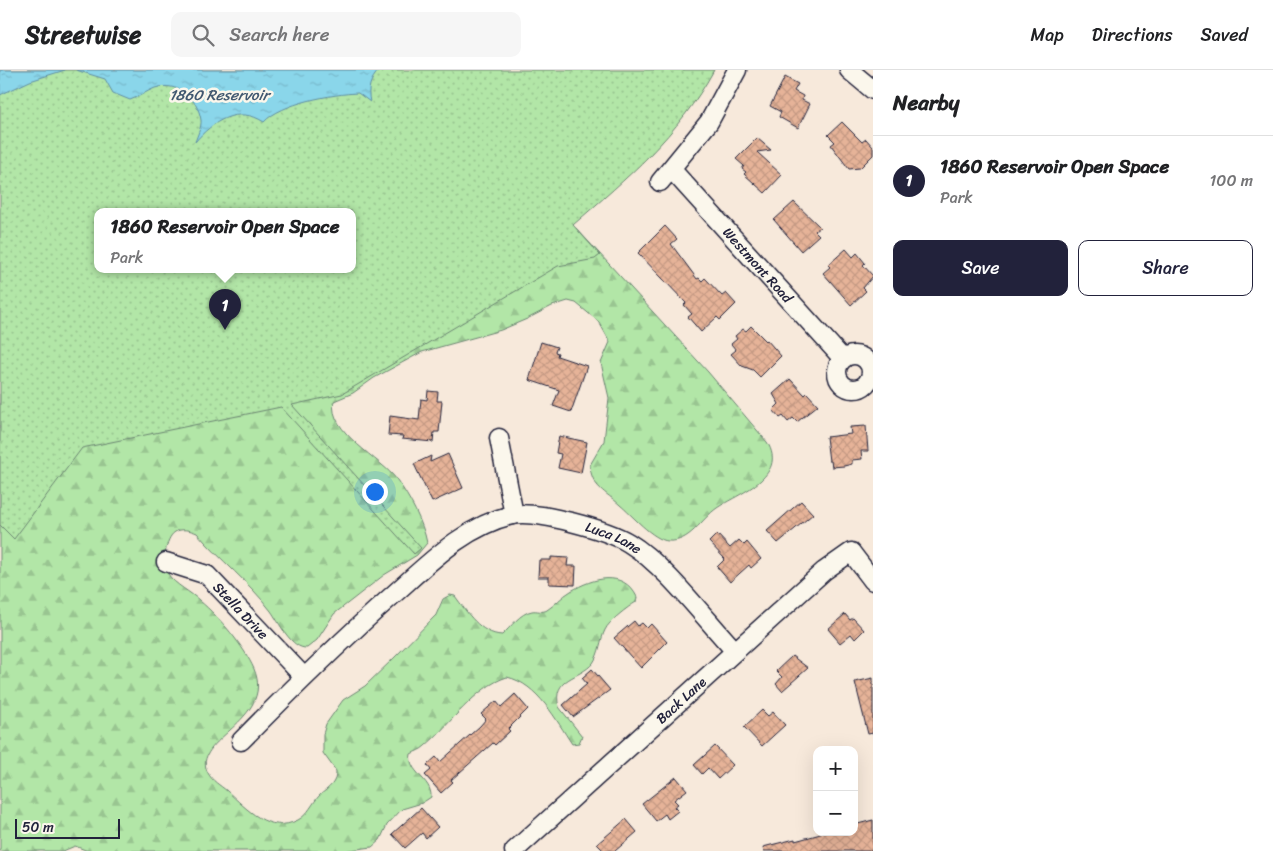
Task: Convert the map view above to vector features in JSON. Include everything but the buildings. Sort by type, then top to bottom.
[{"type":"street","name":"Westmont Road","points":[[737,70],[709,122],[666,176],[843,359]]},
{"type":"street","points":[[849,70],[873,90]]},
{"type":"street","points":[[499,438],[514,515]]},
{"type":"street","name":"Luca Lane","points":[[241,741],[342,640],[437,557],[489,523],[514,515],[575,522],[629,543],[664,573],[735,651]]},
{"type":"street","name":"Back Lane","points":[[514,851],[824,571],[851,552],[873,581]]},
{"type":"street","name":"Stella Drive","points":[[166,562],[207,575],[304,677]]},
{"type":"green space","points":[[0,70],[714,70],[685,115],[651,154],[573,225],[600,255],[595,259],[558,266],[342,394],[292,405],[421,548],[414,554],[281,407],[82,448],[14,539],[0,525]]},
{"type":"green space","points":[[576,228],[708,372],[767,442],[772,454],[771,465],[766,475],[758,483],[717,508],[689,534],[676,541],[662,540],[649,532],[600,488],[593,479],[590,465],[604,441],[609,398],[601,363],[610,342],[599,322],[576,303],[568,301],[552,306],[501,330],[422,352],[374,378],[353,393],[334,401],[334,412],[347,434],[390,472],[402,487],[419,519],[427,543],[417,555],[384,575],[334,614],[317,640],[307,648],[301,647],[291,640],[262,600],[197,533],[180,530],[175,532],[169,540],[165,558],[168,574],[223,623],[250,660],[258,687],[253,703],[244,716],[210,750],[205,761],[208,773],[214,781],[259,818],[277,824],[287,824],[298,820],[305,815],[317,798],[335,779],[336,771],[323,753],[323,734],[326,724],[343,700],[365,686],[436,615],[443,599],[450,595],[455,596],[469,615],[487,631],[502,635],[524,614],[532,611],[547,610],[580,586],[598,580],[616,579],[624,582],[631,588],[637,597],[636,602],[619,614],[607,626],[593,663],[568,680],[559,690],[559,707],[582,736],[579,743],[572,744],[553,714],[537,695],[518,681],[507,677],[484,689],[463,707],[425,746],[411,754],[413,766],[428,785],[431,797],[422,803],[402,809],[387,825],[380,840],[372,847],[343,851],[88,851],[75,846],[63,851],[0,851],[0,394],[341,273],[356,273],[356,268]]},
{"type":"water","points":[[0,70],[65,70],[30,81],[0,95]]},
{"type":"water","name":"1860 Reservoir","points":[[76,70],[379,70],[373,77],[370,85],[370,102],[358,93],[347,94],[295,105],[272,115],[264,122],[254,117],[235,115],[218,122],[195,142],[201,120],[196,105],[185,93],[178,89],[163,86],[130,100],[113,93],[105,79]]},
{"type":"place","name":"1860 Reservoir Open Space","points":[[225,330]]}]
